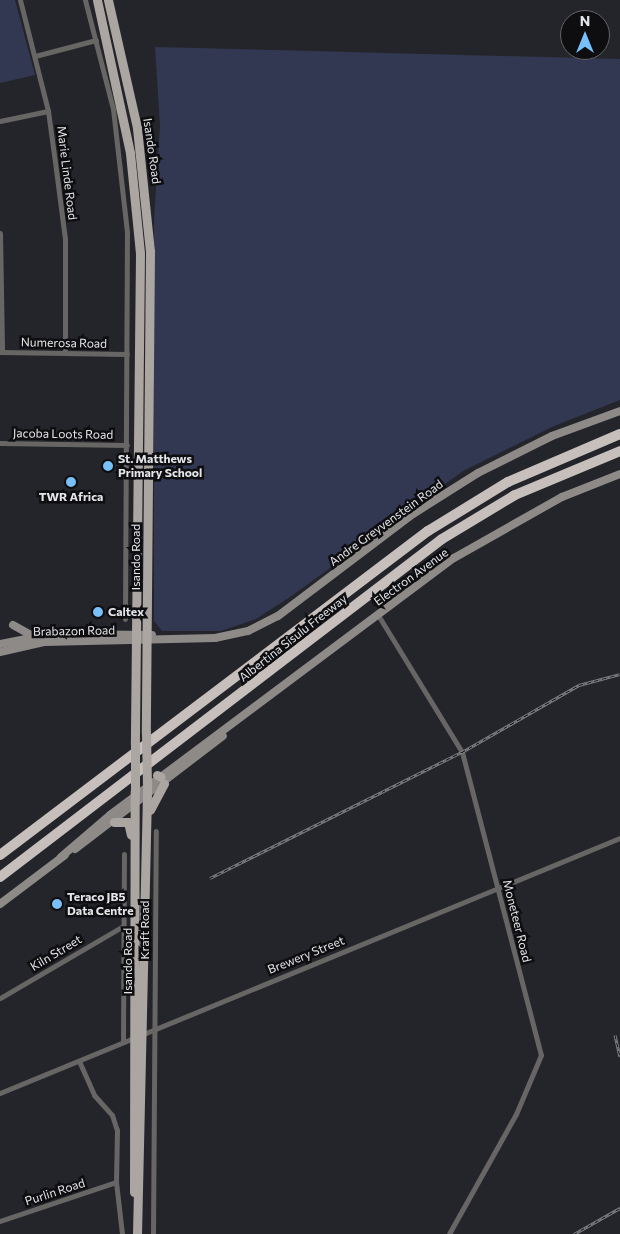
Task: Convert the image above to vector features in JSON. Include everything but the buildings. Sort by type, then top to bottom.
[{"type":"highway","name":"Albertina Sisulu Freeway","points":[[0,855],[428,531],[516,478],[620,434]]},
{"type":"highway","name":"Albertina Sisulu Freeway","points":[[0,877],[442,539],[516,495],[620,451]]},
{"type":"main road","name":"Isando Road","points":[[98,0],[128,139],[138,227],[134,849],[137,1037],[137,1234]]},
{"type":"main road","name":"Isando Road","points":[[108,0],[137,128],[148,218],[149,638],[146,733],[147,789],[137,1037]]},
{"type":"main road","name":"Andre Greyvenstein Road","points":[[149,638],[226,637],[266,623],[455,487],[545,439],[620,411]]},
{"type":"main road","name":"Electron Avenue","points":[[62,858],[135,798],[378,615],[494,533],[562,497],[620,474]]},
{"type":"main road","points":[[13,625],[32,635]]},
{"type":"main road","name":"Brabazon Road","points":[[0,644],[32,635],[149,638]]},
{"type":"main road","name":"Brabazon Road","points":[[0,652],[44,642],[135,638]]},
{"type":"main road","points":[[146,824],[161,779],[147,758]]},
{"type":"main road","name":"Electron Avenue","points":[[0,904],[114,822],[135,798]]},
{"type":"main road","points":[[114,822],[128,822],[134,849]]},
{"type":"street","name":"Marie Linde Road","points":[[20,0],[48,111],[65,239],[64,352]]},
{"type":"street","name":"Isando Road","points":[[85,0],[113,109],[127,232],[125,619]]},
{"type":"street","points":[[35,56],[96,40]]},
{"type":"street","points":[[0,121],[48,111]]},
{"type":"street","points":[[0,233],[1,352]]},
{"type":"street","name":"Numerosa Road","points":[[1,352],[127,354]]},
{"type":"street","name":"Jacoba Loots Road","points":[[0,444],[126,445]]},
{"type":"street","name":"Moneteer Road","points":[[378,615],[462,752],[498,887],[540,1061],[448,1234]]},
{"type":"street","name":"Kraft Road","points":[[154,1029],[156,831]]},
{"type":"street","name":"Brewery Street","points":[[0,1093],[620,838]]},
{"type":"street","points":[[122,1042],[124,854]]},
{"type":"street","name":"Kiln Street","points":[[0,998],[123,926]]},
{"type":"street","points":[[153,1234],[154,1029]]},
{"type":"street","points":[[79,1061],[94,1095],[115,1121],[116,1182],[122,1234]]},
{"type":"street","name":"Purlin Road","points":[[0,1221],[116,1182]]},
{"type":"shaded area","points":[[0,0],[15,0],[35,75],[0,83]]},
{"type":"shaded area","points":[[155,47],[560,57],[560,60],[620,59],[620,400],[554,426],[463,471],[293,595],[256,619],[221,631],[162,631],[154,621],[154,220],[160,126]]},
{"type":"railway","points":[[210,878],[462,752],[579,685],[620,674]]},
{"type":"railway","points":[[615,1035],[620,1056]]},
{"type":"railway","points":[[574,1234],[620,1208]]},
{"type":"place","name":"St. Matthews Primary School","points":[[108,466]]},
{"type":"place","name":"TWR Africa","points":[[71,482]]},
{"type":"place","name":"Caltex","points":[[98,612]]},
{"type":"place","name":"Teraco JB5 Data Centre","points":[[57,904]]}]
